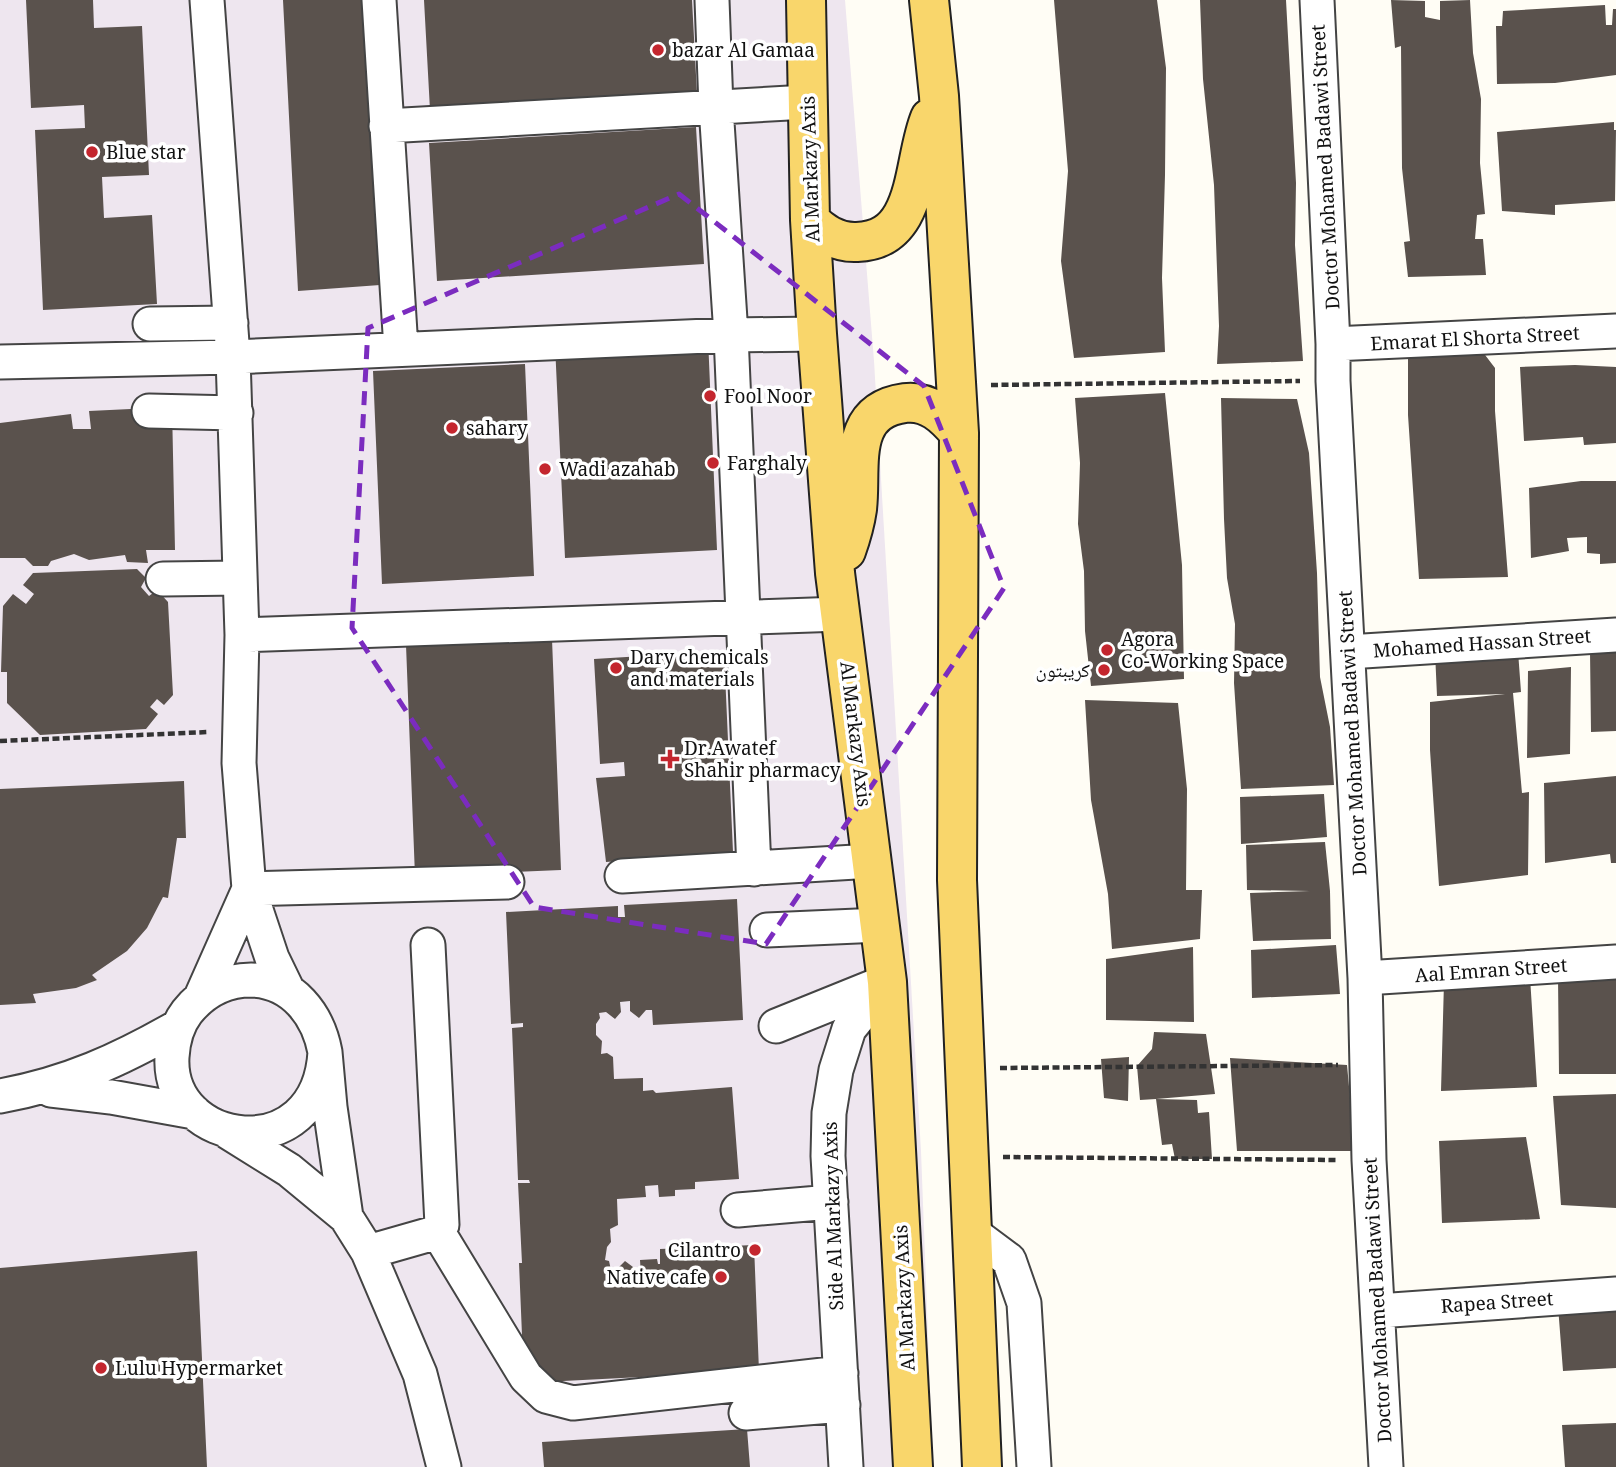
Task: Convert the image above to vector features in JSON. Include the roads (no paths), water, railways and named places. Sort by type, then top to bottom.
[{"type":"main road","name":"Al Markazy Axis","points":[[806,0],[810,220],[817,334],[835,573],[887,982],[914,1467]]},
{"type":"main road","points":[[929,0],[939,96],[959,433],[957,880],[982,1467]]},
{"type":"main road","points":[[810,220],[821,231],[850,242],[865,242],[880,237],[893,228],[910,202],[925,131],[939,96]]},
{"type":"main road","points":[[835,573],[846,553],[857,509],[859,442],[866,427],[877,414],[891,406],[908,403],[925,405],[939,412],[959,433]]},
{"type":"street","points":[[207,0],[236,413],[242,635],[239,762],[249,889],[272,958],[288,991]]},
{"type":"street","points":[[379,0],[401,349]]},
{"type":"street","points":[[712,0],[731,335],[754,869]]},
{"type":"street","points":[[1317,0],[1342,0]]},
{"type":"street","name":"Doctor Mohamed Badawi Street","points":[[1317,0],[1333,381],[1365,978],[1369,1160],[1386,1467]]},
{"type":"street","points":[[386,125],[807,102]]},
{"type":"street","points":[[150,324],[231,323]]},
{"type":"street","name":"Emarat El Shorta Street","points":[[1333,344],[1616,331]]},
{"type":"street","points":[[0,362],[233,357],[731,335],[817,334]]},
{"type":"street","points":[[149,411],[236,413]]},
{"type":"street","points":[[163,579],[240,578]]},
{"type":"street","points":[[242,635],[841,614]]},
{"type":"street","name":"Mohamed Hassan Street","points":[[1348,652],[1616,635]]},
{"type":"street","points":[[622,876],[872,861]]},
{"type":"street","points":[[249,889],[507,882]]},
{"type":"street","points":[[201,997],[249,889]]},
{"type":"street","points":[[766,930],[880,925]]},
{"type":"street","points":[[428,945],[443,1217],[438,1232],[526,1377],[546,1396],[573,1404],[842,1389]]},
{"type":"street","name":"Aal Emran Street","points":[[1365,978],[1616,962]]},
{"type":"street","points":[[325,1052],[324,1070],[309,1104],[296,1118],[280,1127],[262,1132],[244,1134],[209,1123],[194,1112],[183,1097],[173,1071],[173,1044],[183,1017],[201,997],[217,987],[253,980],[288,991],[302,1002],[314,1017],[325,1052],[346,1217]]},
{"type":"street","points":[[776,1026],[887,982]]},
{"type":"street","name":"Side Al Markazy Axis","points":[[846,1467],[831,1202],[829,1113],[836,1070],[849,1029],[887,982]]},
{"type":"street","points":[[0,1096],[38,1089],[111,1063],[179,1026]]},
{"type":"street","points":[[38,1089],[110,1097],[194,1112]]},
{"type":"street","points":[[226,1130],[289,1170],[346,1217],[368,1252],[420,1374],[444,1467]]},
{"type":"street","points":[[738,1210],[831,1202]]},
{"type":"street","points":[[970,1231],[1009,1260],[1024,1303],[1034,1467]]},
{"type":"street","points":[[368,1252],[438,1232]]},
{"type":"street","name":"Rapea Street","points":[[1378,1311],[1616,1294]]},
{"type":"street","points":[[746,1413],[842,1389]]},
{"type":"place","name":"bazar Al Gamaa","points":[[658,50]]},
{"type":"place","name":"Blue star","points":[[92,152]]},
{"type":"place","name":"Fool Noor","points":[[710,396]]},
{"type":"place","name":"sahary","points":[[452,428]]},
{"type":"place","name":"Farghaly","points":[[713,463]]},
{"type":"place","name":"Wadi azahab","points":[[545,469]]},
{"type":"place","name":"Agora Co-Working Space","points":[[1107,650]]},
{"type":"place","name":"Dary chemicals and materials","points":[[616,668]]},
{"type":"place","name":"كريبتون","points":[[1104,670]]},
{"type":"place","name":"Dr.Awatef Shahir pharmacy","points":[[670,759]]},
{"type":"place","name":"Cilantro","points":[[755,1250]]},
{"type":"place","name":"Native cafe","points":[[721,1277]]},
{"type":"place","name":"Lulu Hypermarket","points":[[101,1368]]}]
